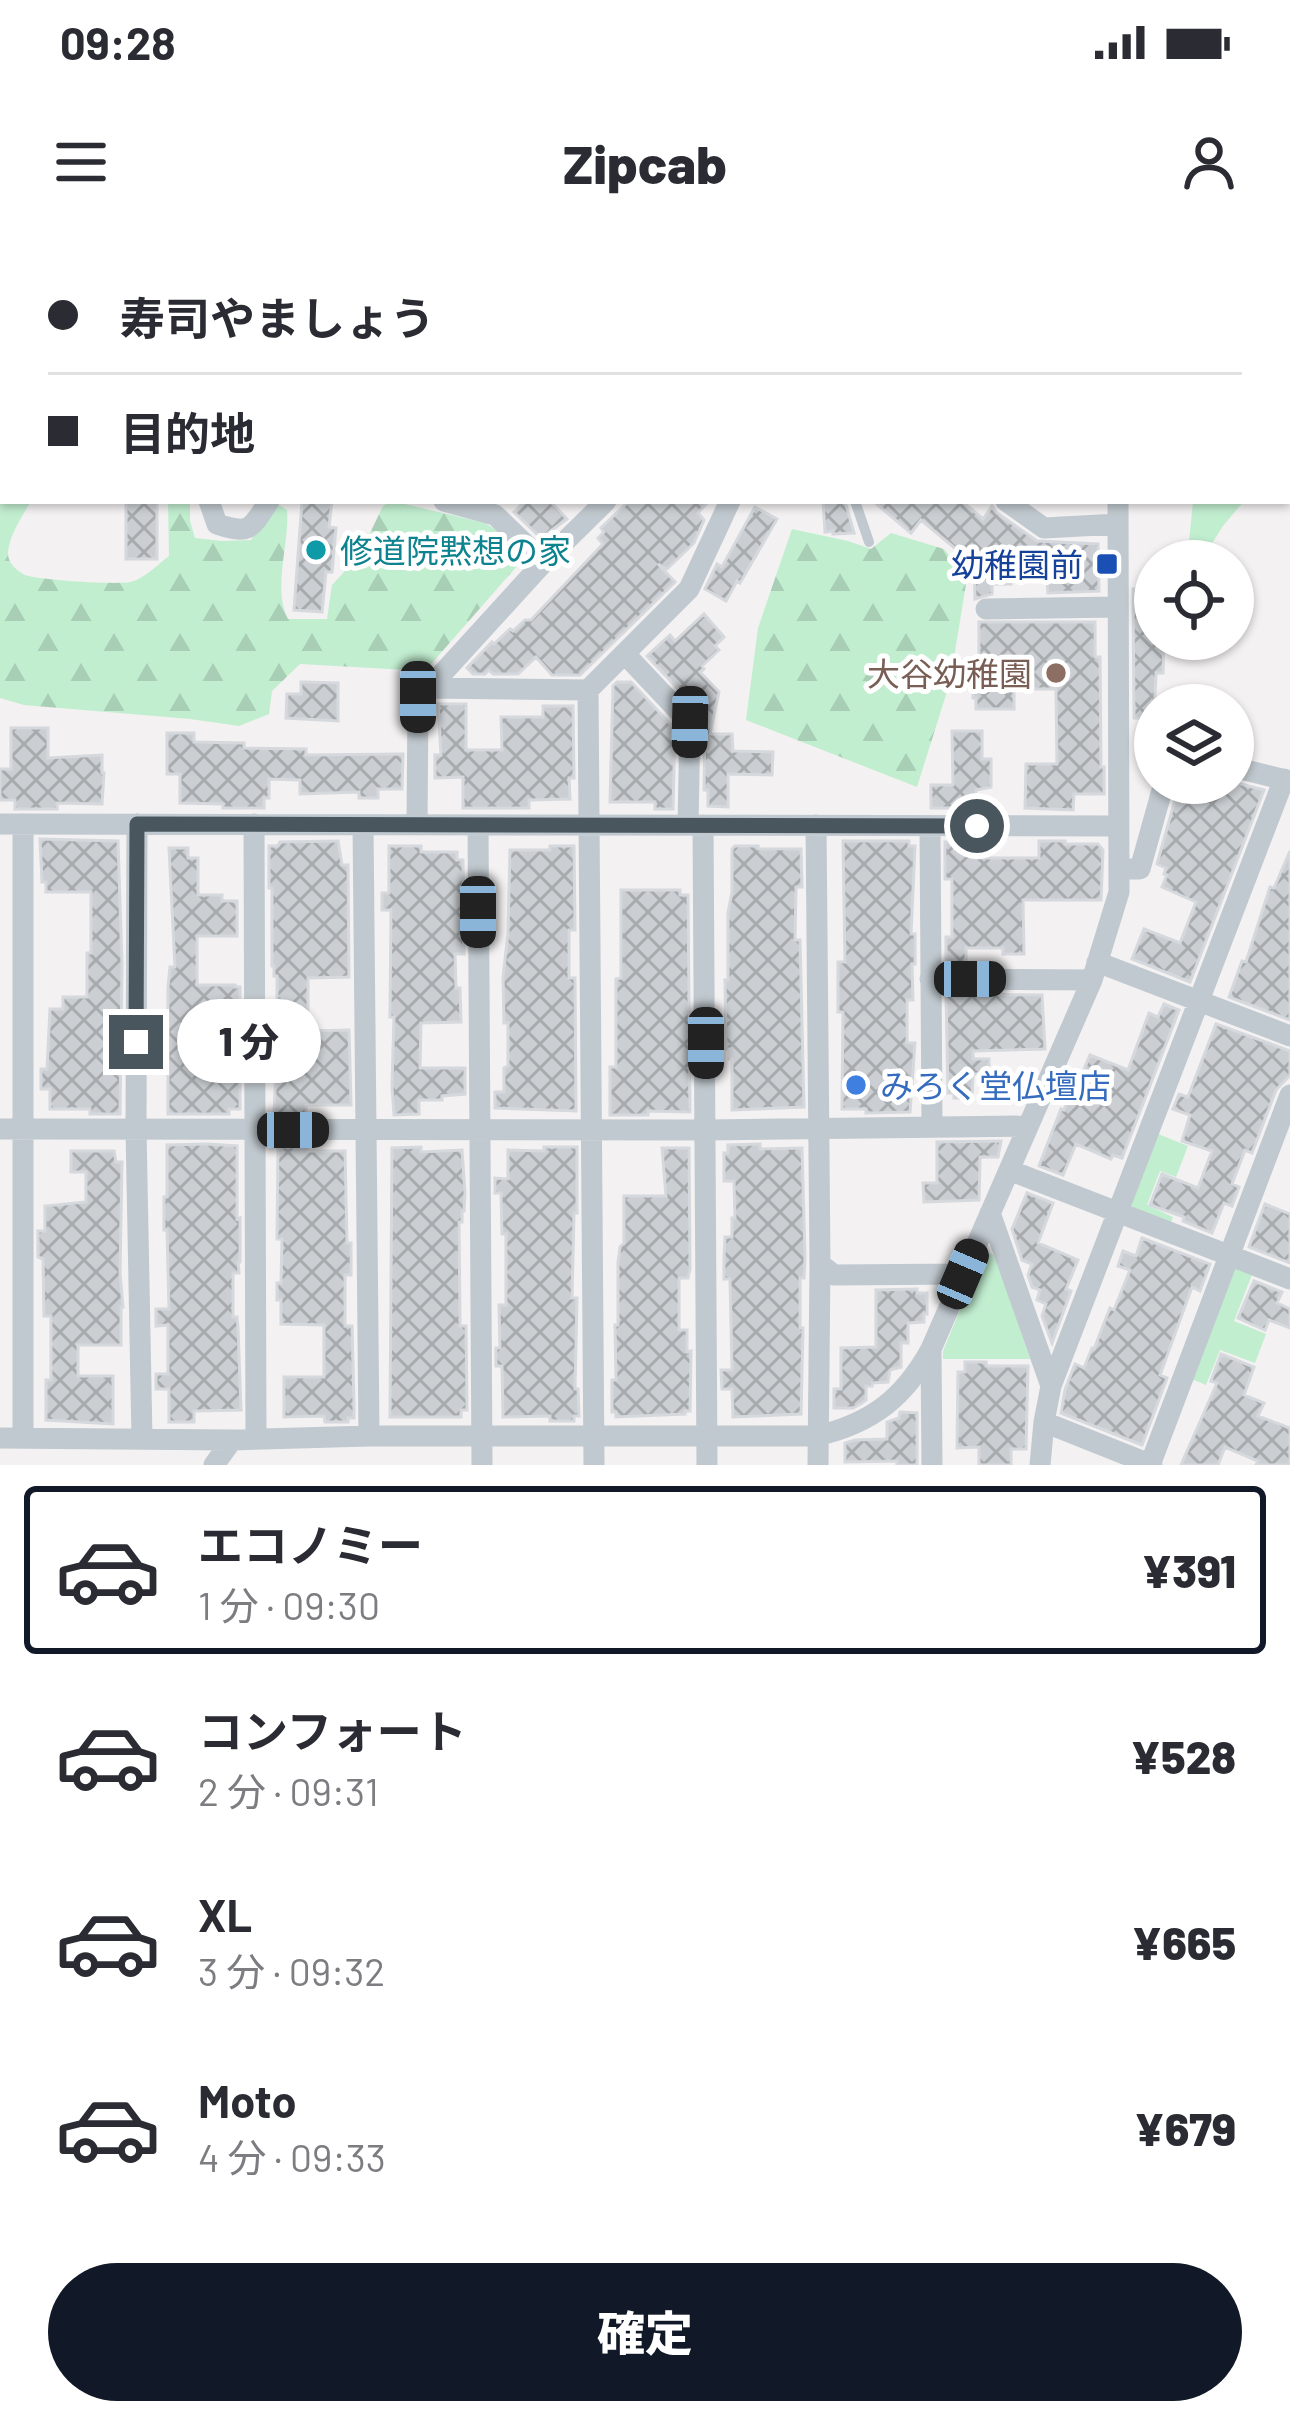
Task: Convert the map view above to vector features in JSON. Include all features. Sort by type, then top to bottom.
[{"type":"street","points":[[210,504],[217,524],[239,532],[252,527],[267,504]]},
{"type":"street","points":[[455,504],[495,515],[544,562]]},
{"type":"street","points":[[417,825],[418,697],[603,504]]},
{"type":"street","points":[[429,688],[588,690],[689,590],[729,504]]},
{"type":"street","points":[[1010,504],[1044,529],[1118,513],[1120,892],[1094,971],[931,1349],[887,1408],[818,1436],[256,1438],[224,1456],[142,1438],[12,1437],[11,824],[1119,826]]},
{"type":"street","points":[[986,609],[1118,608]]},
{"type":"street","points":[[625,654],[690,722],[707,1130],[707,1465]]},
{"type":"street","points":[[588,690],[593,1465]]},
{"type":"street","points":[[1040,1465],[1052,1385],[1287,780],[1254,772]]},
{"type":"street","points":[[1119,869],[1140,869],[1158,804]]},
{"type":"street","points":[[137,824],[142,1438]]},
{"type":"street","points":[[254,824],[256,1438]]},
{"type":"street","points":[[363,825],[369,1436]]},
{"type":"street","points":[[478,825],[482,1465]]},
{"type":"street","points":[[816,826],[818,1465]]},
{"type":"street","points":[[930,826],[932,1125]]},
{"type":"street","points":[[930,979],[1094,971],[1200,1001],[1290,1036]]},
{"type":"street","points":[[1044,1422],[1150,1465],[1290,1095]]},
{"type":"street","points":[[12,1129],[1028,1126]]},
{"type":"street","points":[[1009,1170],[1290,1279]]},
{"type":"street","points":[[990,1213],[1052,1385]]},
{"type":"street","points":[[820,1264],[834,1275],[963,1274]]},
{"type":"street","points":[[931,1349],[932,1465]]},
{"type":"lane","points":[[856,504],[869,542]]},
{"type":"green space","points":[[0,504],[29,504],[13,533],[8,554],[25,575],[109,583],[140,578],[169,556],[168,504],[190,504],[195,538],[222,541],[251,540],[278,504],[287,510],[281,579],[288,619],[327,619],[332,585],[344,572],[355,536],[370,533],[387,504],[485,523],[513,541],[525,557],[425,671],[300,664],[272,691],[269,714],[239,726],[24,705],[0,698]]},
{"type":"green space","points":[[1193,504],[1241,504],[1214,540],[1189,540]]},
{"type":"green space","points":[[792,529],[871,549],[891,533],[944,549],[967,578],[950,682],[917,787],[746,720],[758,628]]},
{"type":"green space","points":[[1158,1134],[1188,1146],[1176,1177],[1160,1171],[1147,1205],[1173,1217],[1169,1227],[1128,1210]]},
{"type":"green space","points":[[983,1255],[996,1256],[1030,1359],[943,1359]]},
{"type":"green space","points":[[1234,1264],[1253,1272],[1234,1321],[1266,1334],[1255,1363],[1220,1350],[1206,1385],[1189,1378]]},
{"type":"building","points":[[126,504],[157,504],[157,559],[126,559]]},
{"type":"building","name":"修道院黙想の家","points":[[302,504],[332,504],[329,527],[336,528],[322,612],[294,610]]},
{"type":"building","points":[[522,504],[553,504],[567,519],[541,538],[514,512]]},
{"type":"building","points":[[626,504],[706,504],[698,513],[704,520],[694,543],[667,569],[658,564],[675,582],[580,675],[552,675],[536,657],[518,674],[489,670],[473,674],[467,668],[492,642],[531,620],[603,544],[598,538],[604,532],[601,528]]},
{"type":"building","points":[[823,504],[846,504],[854,533],[825,532]]},
{"type":"building","points":[[877,504],[966,504],[983,519],[992,506],[1037,541],[1098,544],[1099,591],[1048,593],[1046,565],[1011,566],[1011,584],[992,584],[992,594],[975,599],[974,564],[921,520],[911,533]]},
{"type":"building","points":[[755,507],[777,519],[726,601],[705,589]]},
{"type":"building","points":[[1133,589],[1134,660],[1163,660],[1163,673],[1156,673],[1156,684],[1134,684],[1134,718]]},
{"type":"building","points":[[704,614],[724,637],[700,672],[719,692],[710,734],[732,734],[733,751],[773,752],[772,775],[728,774],[728,807],[708,806],[702,714],[647,656],[670,635],[675,641]]},
{"type":"building","points":[[979,622],[1095,622],[1104,794],[1074,794],[1073,810],[1025,808],[1026,764],[1057,764],[1056,689],[1014,689],[1014,709],[976,709],[972,657],[979,657]]},
{"type":"building","points":[[301,682],[338,683],[338,721],[286,718],[287,694],[301,694]]},
{"type":"building","points":[[631,682],[675,729],[673,809],[655,809],[655,802],[610,802],[613,686]]},
{"type":"building","points":[[438,704],[466,704],[466,750],[502,750],[501,717],[543,717],[543,706],[573,706],[570,799],[529,800],[529,808],[463,808],[463,777],[435,778],[435,755],[441,755]]},
{"type":"building","points":[[11,728],[48,728],[48,758],[102,755],[102,804],[15,809],[15,800],[0,800],[0,769],[11,769]]},
{"type":"building","points":[[952,731],[982,731],[982,759],[991,759],[991,787],[976,790],[976,808],[931,808],[931,785],[953,785]]},
{"type":"building","points":[[167,733],[194,733],[194,742],[244,743],[244,748],[306,749],[306,755],[403,754],[402,789],[378,789],[378,798],[359,798],[359,792],[300,794],[300,780],[269,779],[264,808],[180,803],[180,774],[167,774]]},
{"type":"building","points":[[1254,787],[1264,790],[1190,982],[1132,959],[1144,929],[1180,943],[1196,902],[1162,887],[1166,868],[1157,864],[1174,804],[1254,804]]},
{"type":"building","points":[[40,839],[118,841],[120,1114],[50,1109],[50,1089],[41,1089],[41,1069],[47,1069],[50,1009],[63,1009],[63,997],[87,997],[91,892],[46,892]]},
{"type":"building","points":[[338,841],[342,865],[348,865],[349,977],[308,978],[308,1031],[349,1030],[351,1105],[306,1105],[306,1114],[274,1114],[279,1024],[277,976],[272,966],[269,846]]},
{"type":"building","points":[[843,841],[909,841],[909,846],[915,846],[911,934],[915,934],[915,964],[913,1000],[907,1000],[907,1043],[915,1043],[910,1112],[842,1109],[843,1012],[838,1012],[838,962],[845,962]]},
{"type":"building","points":[[975,841],[975,858],[1039,858],[1039,841],[1098,844],[1103,850],[1101,900],[1023,900],[1024,954],[1003,954],[1003,948],[966,948],[966,964],[946,964],[946,937],[952,937],[952,879],[945,879],[945,842]]},
{"type":"building","points":[[389,846],[457,852],[457,860],[463,860],[464,954],[455,954],[461,1022],[421,1023],[420,1068],[465,1068],[465,1094],[419,1100],[419,1114],[394,1115],[391,910],[382,910],[382,893],[389,893]]},
{"type":"building","points":[[550,846],[574,846],[575,930],[569,930],[569,978],[575,978],[576,1111],[495,1108],[495,1092],[504,1092],[504,1068],[508,1066],[503,977],[510,850],[550,850]]},
{"type":"building","points":[[735,846],[801,849],[795,940],[800,940],[804,1107],[732,1110],[725,980]]},
{"type":"building","points":[[169,848],[188,848],[188,858],[198,858],[198,895],[222,895],[222,901],[237,901],[237,936],[197,936],[197,985],[240,987],[240,1109],[229,1109],[229,1114],[168,1114],[168,987],[170,967],[175,967]]},
{"type":"building","points":[[1290,851],[1290,1020],[1229,997],[1242,961],[1246,962],[1270,887],[1274,888]]},
{"type":"building","points":[[621,890],[680,890],[680,895],[688,895],[690,1112],[610,1115],[610,1067],[616,1067],[616,979],[621,978]]},
{"type":"building","points":[[946,994],[1042,995],[1045,1049],[973,1051],[973,1059],[989,1059],[989,1074],[973,1074],[972,1098],[954,1098],[954,1093],[948,1093]]},
{"type":"building","points":[[1164,1004],[1179,1010],[1122,1158],[1113,1155],[1111,1159],[1076,1144],[1063,1175],[1039,1166],[1061,1109],[1073,1096],[1090,1055],[1128,1070],[1149,1013],[1158,1017]]},
{"type":"building","points":[[1216,1024],[1290,1051],[1290,1075],[1276,1090],[1252,1153],[1245,1150],[1232,1184],[1239,1187],[1232,1206],[1224,1203],[1212,1233],[1150,1205],[1162,1174],[1198,1188],[1212,1151],[1182,1141],[1190,1115],[1173,1109],[1179,1094],[1188,1097]]},
{"type":"building","points":[[1001,1141],[998,1157],[980,1157],[979,1200],[924,1202],[923,1183],[937,1183],[937,1142]]},
{"type":"building","points":[[760,1144],[760,1149],[802,1148],[801,1414],[733,1417],[732,1389],[722,1389],[721,1370],[732,1370],[730,1279],[724,1279],[724,1259],[725,1237],[732,1237],[735,1218],[734,1181],[724,1181],[724,1153],[728,1145]]},
{"type":"building","points":[[167,1145],[237,1146],[240,1262],[239,1273],[233,1273],[233,1317],[237,1317],[238,1328],[241,1410],[194,1411],[194,1422],[169,1422],[169,1389],[156,1389],[156,1374],[168,1374],[168,1325],[156,1326],[156,1309],[169,1309],[164,1230]]},
{"type":"building","points":[[278,1147],[345,1151],[351,1275],[345,1275],[345,1326],[352,1326],[354,1403],[354,1418],[348,1422],[325,1422],[324,1416],[284,1417],[284,1377],[324,1377],[324,1325],[281,1324]]},
{"type":"building","points":[[421,1147],[421,1152],[462,1150],[460,1326],[466,1326],[467,1410],[461,1410],[461,1417],[390,1417],[392,1148]]},
{"type":"building","points":[[544,1147],[577,1147],[572,1298],[577,1298],[579,1416],[574,1421],[550,1421],[550,1416],[503,1417],[502,1366],[496,1366],[499,1305],[506,1305],[506,1234],[502,1234],[501,1193],[495,1193],[495,1178],[508,1179],[508,1150],[544,1151]]},
{"type":"building","points":[[662,1148],[689,1148],[690,1269],[688,1278],[679,1278],[679,1330],[687,1330],[687,1352],[691,1351],[690,1411],[616,1417],[612,1380],[616,1380],[624,1196],[666,1196]]},
{"type":"building","points":[[71,1151],[114,1151],[116,1162],[122,1162],[121,1345],[78,1345],[78,1376],[113,1376],[113,1424],[46,1420],[51,1316],[44,1316],[38,1231],[45,1231],[45,1206],[86,1202],[86,1172],[71,1172]]},
{"type":"building","points":[[1027,1193],[1053,1203],[1038,1243],[1078,1260],[1052,1343],[1042,1316],[1046,1304],[1037,1300],[1040,1290],[1032,1287],[1028,1275],[1032,1264],[1022,1260],[1012,1229]]},
{"type":"building","points":[[1265,1204],[1290,1214],[1290,1263],[1249,1247]]},
{"type":"building","points":[[1142,1238],[1210,1264],[1200,1291],[1192,1287],[1160,1375],[1167,1378],[1142,1445],[1061,1413],[1075,1364],[1084,1368],[1130,1270],[1118,1266],[1123,1251],[1136,1256]]},
{"type":"building","points":[[1254,1281],[1282,1292],[1277,1303],[1290,1309],[1290,1328],[1269,1320],[1265,1330],[1238,1318]]},
{"type":"building","points":[[917,1289],[917,1293],[927,1293],[927,1314],[924,1322],[908,1323],[908,1343],[901,1343],[901,1367],[890,1370],[888,1382],[866,1386],[862,1403],[834,1408],[834,1389],[841,1389],[841,1348],[876,1347],[876,1290]]},
{"type":"building","points":[[1221,1354],[1254,1367],[1244,1395],[1264,1403],[1258,1416],[1290,1428],[1290,1465],[1256,1465],[1258,1461],[1225,1447],[1218,1465],[1181,1465],[1217,1383],[1211,1381]]},
{"type":"building","points":[[965,1362],[1028,1366],[1026,1449],[1011,1449],[1011,1465],[979,1465],[979,1447],[957,1448],[958,1372],[965,1372]]},
{"type":"building","points":[[900,1412],[917,1413],[917,1465],[845,1462],[845,1443],[887,1439],[887,1422],[899,1418]]},
{"type":"place","name":"修道院黙想の家","points":[[316,550]]},
{"type":"place","name":"幼稚園前","points":[[1107,564]]},
{"type":"place","name":"大谷幼稚園","points":[[1056,673]]},
{"type":"place","name":"みろく堂仏壇店","points":[[856,1085]]},
{"type":"route","points":[[136,1042],[137,824],[977,826]]}]
